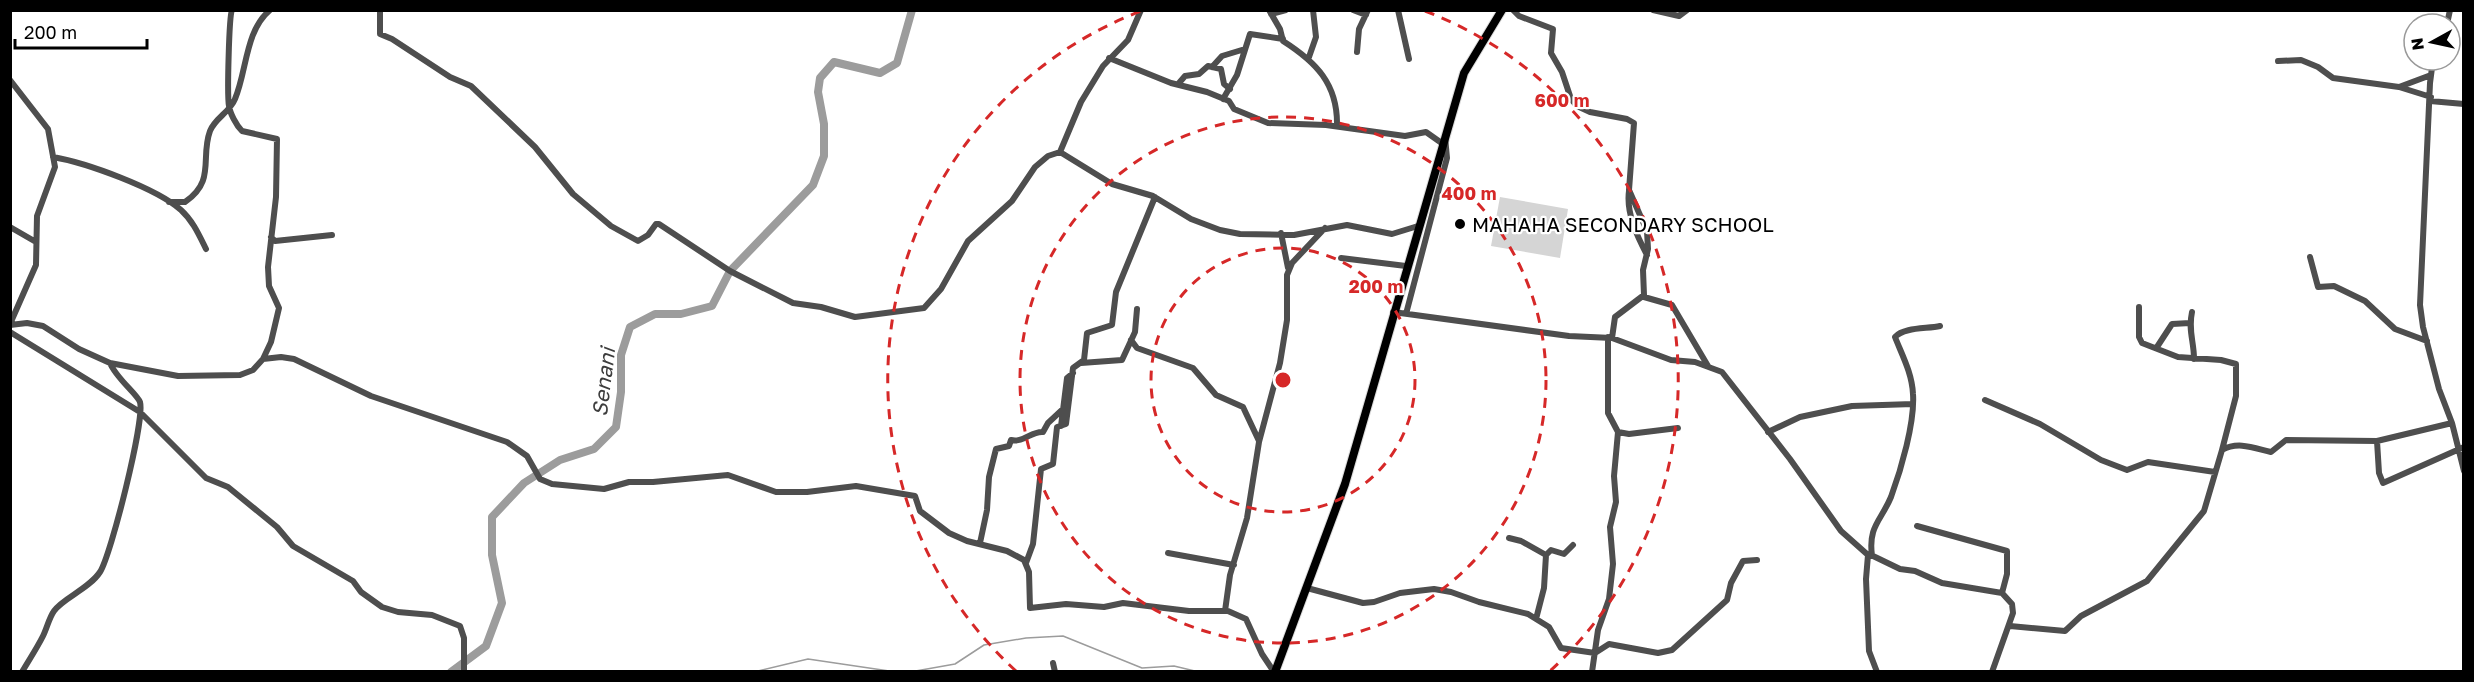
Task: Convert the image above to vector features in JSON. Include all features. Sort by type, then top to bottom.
[{"type":"main road","points":[[1275,672],[1345,484],[1418,226],[1470,61],[1500,11]]},
{"type":"street","points":[[10,80],[48,129],[54,158],[53,173],[37,216],[36,265],[10,324],[35,324],[52,329],[79,349],[110,363],[178,376],[233,376],[250,372],[262,359],[271,342],[279,308],[268,280],[276,197],[278,139],[242,131],[228,107],[231,56],[228,25],[232,10]]},
{"type":"street","points":[[169,202],[185,202],[199,188],[208,166],[210,132],[235,100],[257,25],[270,10]]},
{"type":"street","points":[[380,10],[380,34],[471,86],[535,147],[573,194],[611,226],[638,241],[659,224],[722,266],[775,296],[844,316],[855,317],[924,308],[941,289],[968,241],[1012,201],[1035,167],[1048,156],[1060,152],[1081,102],[1109,58],[1128,40],[1141,10]]},
{"type":"street","points":[[1283,39],[1270,12],[1286,10]]},
{"type":"street","points":[[1309,57],[1316,37],[1313,10]]},
{"type":"street","points":[[1353,10],[1367,13],[1359,29],[1358,52]]},
{"type":"street","points":[[1398,10],[1409,59]]},
{"type":"street","points":[[1513,10],[1525,19],[1553,29],[1552,57],[1562,72],[1566,91],[1577,106],[1634,122],[1629,211],[1640,244],[1647,255],[1643,270],[1644,297]]},
{"type":"street","points":[[1653,10],[1676,16],[1686,11]]},
{"type":"street","points":[[1223,99],[1230,89],[1252,33],[1283,39],[1309,57],[1325,80],[1336,102],[1337,126]]},
{"type":"street","points":[[1212,67],[1222,56],[1245,49]]},
{"type":"street","points":[[1109,58],[1165,81],[1179,83],[1229,101],[1234,109],[1268,123],[1337,126],[1405,136],[1426,132],[1444,140],[1448,158],[1406,314]]},
{"type":"street","points":[[2278,61],[2295,59],[2308,63],[2333,78],[2399,87],[2431,99],[2463,104]]},
{"type":"street","points":[[1179,83],[1185,76],[1200,74],[1206,66],[1221,69],[1224,84],[1230,89]]},
{"type":"street","points":[[2431,72],[2420,305],[2441,398],[2461,448],[2463,471]]},
{"type":"street","points":[[2399,87],[2431,75]]},
{"type":"street","points":[[1060,152],[1112,184],[1155,197],[1191,219],[1220,230],[1240,234],[1294,235],[1347,225],[1392,234],[1418,226]]},
{"type":"street","points":[[54,158],[94,168],[169,202],[190,219],[206,249]]},
{"type":"street","points":[[1081,363],[1087,333],[1112,325],[1116,292],[1155,197]]},
{"type":"street","points":[[10,227],[36,242]]},
{"type":"street","points":[[1288,268],[1325,228]]},
{"type":"street","points":[[1225,610],[1247,518],[1259,442],[1275,388],[1284,344],[1287,320],[1285,285],[1288,268],[1281,233]]},
{"type":"street","points":[[271,236],[276,241],[332,235]]},
{"type":"street","points":[[2310,257],[2318,287],[2334,286],[2365,301],[2396,329],[2427,341]]},
{"type":"street","points":[[1341,258],[1407,266]]},
{"type":"street","points":[[1592,672],[1598,630],[1609,599],[1613,564],[1610,527],[1616,502],[1614,477],[1618,432],[1608,413],[1610,338],[1615,317],[1644,297]]},
{"type":"street","points":[[1644,297],[1672,305],[1708,367]]},
{"type":"street","points":[[2010,626],[2065,631],[2081,616],[2140,587],[2175,544],[2197,523],[2209,497],[2236,396],[2236,364],[2221,360],[2178,357],[2139,341],[2139,307]]},
{"type":"street","points":[[1137,309],[1131,340],[1122,360],[1081,363],[1074,367],[1067,420],[1057,429],[1053,464],[1041,469],[1032,544],[1026,563],[1030,608],[1066,604],[1104,607],[1123,603],[1195,611],[1225,610],[1246,619],[1262,654],[1275,672]]},
{"type":"street","points":[[1393,312],[1569,336],[1610,338],[1674,361],[1695,362],[1722,372],[1841,531],[1870,555],[1934,581],[2002,593],[2012,604],[2010,626],[1992,672]]},
{"type":"street","points":[[2192,312],[2190,323],[2194,359]]},
{"type":"street","points":[[2157,347],[2172,324],[2190,323]]},
{"type":"street","points":[[1877,672],[1869,651],[1866,579],[1870,540],[1874,525],[1887,505],[1896,480],[1913,404],[1911,380],[1902,347],[1895,337],[1899,333],[1940,326]]},
{"type":"street","points":[[10,332],[140,412],[206,478],[228,487],[277,527],[293,546],[354,581],[361,592],[382,607],[390,611],[432,615],[460,626],[464,638],[464,672]]},
{"type":"street","points":[[1131,340],[1137,348],[1193,368],[1216,394],[1243,407],[1259,442]]},
{"type":"street","points":[[262,359],[280,357],[294,359],[371,396],[507,442],[523,452],[536,475],[548,484],[604,489],[628,482],[728,475],[738,476],[776,492],[807,492],[856,486],[874,490],[906,492],[915,496],[917,507],[931,520],[956,536],[1018,556],[1026,563]]},
{"type":"street","points":[[22,672],[44,634],[54,610],[74,596],[100,571],[125,489],[140,412],[140,401],[118,379],[110,363]]},
{"type":"street","points":[[1061,426],[1067,378],[1073,373]]},
{"type":"street","points":[[1985,400],[2040,424],[2102,460],[2127,470],[2148,462],[2215,472]]},
{"type":"street","points":[[1768,432],[1800,417],[1852,406],[1913,404]]},
{"type":"street","points":[[980,543],[987,510],[989,477],[996,449],[1008,447],[1011,440],[1022,441],[1037,432],[1043,432],[1048,423],[1063,409]]},
{"type":"street","points":[[2222,450],[2235,445],[2274,451],[2286,440],[2377,441],[2452,423]]},
{"type":"street","points":[[1618,432],[1629,434],[1678,428]]},
{"type":"street","points":[[2377,441],[2379,473],[2383,483],[2461,448]]},
{"type":"street","points":[[1917,526],[2007,551],[2007,574],[2002,593]]},
{"type":"street","points":[[1509,538],[1521,541],[1546,555]]},
{"type":"street","points":[[1546,555],[1554,550],[1564,554],[1573,545]]},
{"type":"street","points":[[1168,553],[1234,565]]},
{"type":"street","points":[[1536,619],[1544,588],[1546,555]]},
{"type":"street","points":[[1307,588],[1364,603],[1400,593],[1442,590],[1479,602],[1522,611],[1549,627],[1561,648],[1595,653],[1609,644],[1658,653],[1672,650],[1726,600],[1731,583],[1743,561],[1756,560]]},
{"type":"street","points":[[1053,663],[1055,672]]},
{"type":"shaded area","points":[[1500,197],[1568,209],[1560,258],[1491,246]]},
{"type":"waterway","name":"Senani","points":[[451,672],[486,646],[502,603],[492,555],[492,517],[524,483],[560,460],[594,449],[616,427],[621,392],[621,355],[630,327],[655,314],[681,314],[712,306],[730,271],[813,185],[824,156],[824,124],[818,92],[820,78],[834,62],[880,73],[897,63],[912,10]]},
{"type":"waterway","points":[[910,672],[955,664],[984,645],[1026,638],[1063,636],[1142,668],[1174,666],[1199,672]]},
{"type":"waterway","points":[[754,672],[808,659],[896,672]]},
{"type":"place","name":"MAHAHA SECONDARY SCHOOL","points":[[1460,224]]}]
